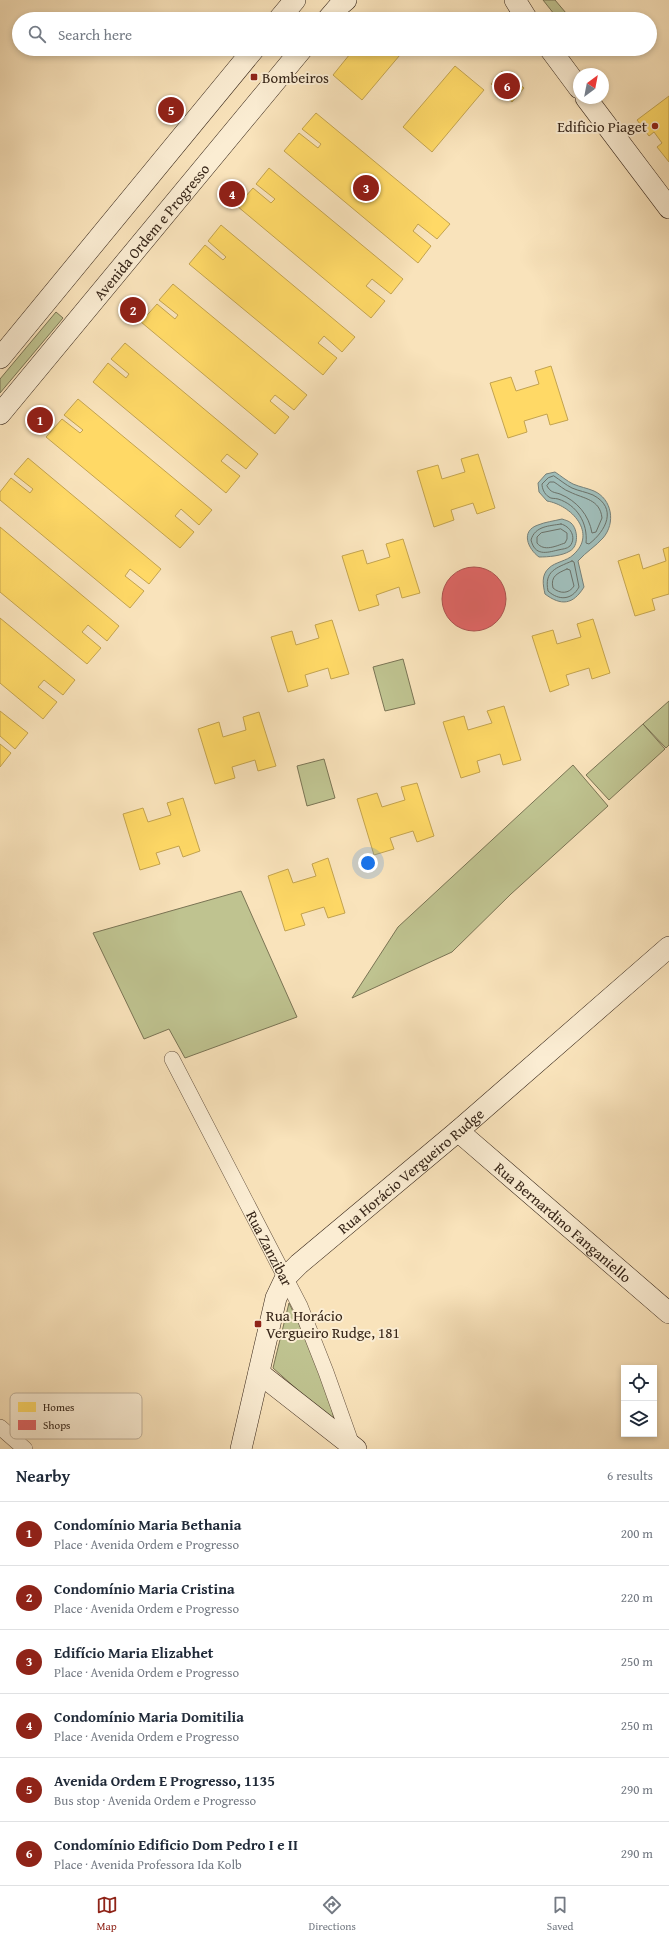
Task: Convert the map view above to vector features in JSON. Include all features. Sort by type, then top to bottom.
[{"type":"street","points":[[285,12],[294,0]]},
{"type":"street","points":[[334,12],[346,0]]},
{"type":"street","points":[[0,358],[248,56]]},
{"type":"street","name":"Avenida Ordem e Progresso","points":[[0,414],[296,56]]},
{"type":"street","points":[[555,56],[573,80]]},
{"type":"street","points":[[591,104],[669,208]]},
{"type":"street","name":"Rua Horácio Vergueiro Rudge","points":[[241,1449],[271,1314],[280,1286],[286,1277],[299,1264],[458,1131],[669,947]]},
{"type":"street","name":"Rua Zanzibar","points":[[172,1059],[300,1306],[354,1447]]},
{"type":"street","name":"Rua Bernardino Fanganiello","points":[[458,1131],[669,1313]]},
{"type":"street","name":"Rua Zanzibar","points":[[259,1373],[354,1447]]},
{"type":"street","points":[[0,1427],[10,1436]]},
{"type":"street","points":[[14,1439],[25,1449]]},
{"type":"green space","points":[[543,0],[555,0],[565,12],[552,12]]},
{"type":"green space","points":[[56,312],[63,318],[0,393],[0,379]]},
{"type":"green space","points":[[403,659],[415,704],[385,711],[373,667]]},
{"type":"green space","points":[[669,701],[669,745],[666,748],[643,724]]},
{"type":"green space","points":[[643,724],[665,749],[609,800],[586,775]]},
{"type":"green space","points":[[324,759],[335,798],[307,806],[297,766]]},
{"type":"green space","points":[[573,765],[608,806],[511,894],[452,952],[352,998],[398,927]]},
{"type":"green space","points":[[241,891],[297,1017],[185,1058],[169,1029],[144,1039],[93,933]]},
{"type":"green space","points":[[289,1303],[321,1374],[331,1404],[334,1419],[318,1408],[273,1368]]},
{"type":"water","points":[[555,472],[573,484],[594,491],[600,495],[608,505],[611,519],[610,525],[603,538],[578,561],[584,587],[576,597],[566,602],[561,602],[545,594],[543,584],[544,577],[546,571],[552,566],[568,559],[573,555],[580,547],[583,538],[582,529],[572,514],[565,508],[547,501],[539,492],[538,483],[546,474]]},
{"type":"water","points":[[562,519],[570,522],[575,529],[576,542],[573,549],[563,554],[539,557],[529,545],[529,531],[541,524]]},
{"type":"building: Homes","points":[[348,56],[399,56],[362,100],[333,75]]},
{"type":"building: Homes","points":[[455,66],[484,90],[432,152],[403,127]]},
{"type":"building: Homes","points":[[502,71],[524,88],[512,102],[491,84]]},
{"type":"building: Homes","name":"Edificio Piaget","points":[[669,96],[669,162],[657,147],[662,143],[654,132],[649,136],[637,120]]},
{"type":"building: Homes","points":[[316,113],[450,224],[437,239],[418,224],[413,231],[431,246],[418,263],[284,151],[299,133],[318,148],[321,144],[302,129]]},
{"type":"building: Homes","points":[[269,168],[403,279],[391,294],[372,279],[366,286],[385,301],[371,318],[237,206],[253,188],[271,203],[275,199],[256,184]]},
{"type":"building: Homes","points":[[234,182],[244,190],[230,207],[220,198]]},
{"type":"building: Homes","points":[[221,225],[355,337],[342,352],[324,336],[318,343],[337,358],[323,375],[189,264],[205,245],[223,260],[226,257],[208,241]]},
{"type":"building: Homes","points":[[173,284],[307,395],[294,410],[275,395],[270,401],[289,417],[275,434],[141,322],[157,304],[175,319],[178,315],[159,300]]},
{"type":"building: Homes","points":[[134,299],[143,307],[132,321],[122,313]]},
{"type":"building: Homes","points":[[125,343],[258,454],[246,469],[227,454],[221,461],[240,476],[226,493],[93,382],[108,363],[126,378],[129,374],[111,359]]},
{"type":"building: Homes","points":[[551,366],[568,420],[550,425],[547,414],[524,421],[527,432],[508,438],[490,383],[511,377],[516,391],[539,384],[535,371]]},
{"type":"building: Homes","points":[[78,399],[212,510],[199,525],[181,509],[175,516],[194,532],[180,548],[46,437],[62,419],[80,433],[83,430],[64,415]]},
{"type":"building: Homes","points":[[42,410],[50,416],[38,430],[30,424]]},
{"type":"building: Homes","points":[[478,454],[495,508],[477,514],[473,503],[451,510],[454,520],[434,527],[417,471],[438,465],[442,479],[465,472],[461,459]]},
{"type":"building: Homes","points":[[28,458],[161,569],[149,584],[130,569],[125,576],[144,591],[130,608],[0,500],[0,492],[11,478],[30,493],[33,489],[14,474]]},
{"type":"building: Homes","points":[[0,527],[119,626],[107,641],[88,625],[82,632],[101,648],[87,664],[0,592]]},
{"type":"building: Homes","points":[[403,539],[420,593],[402,598],[399,587],[376,595],[379,605],[359,611],[342,556],[363,550],[367,564],[390,557],[386,544]]},
{"type":"building: Homes","points":[[669,547],[669,594],[652,599],[655,610],[635,616],[618,561],[639,554],[643,569],[666,561],[663,549]]},
{"type":"building: Homes","points":[[0,618],[75,680],[63,695],[44,680],[38,687],[57,702],[43,719],[0,683]]},
{"type":"building: Homes","points":[[593,619],[610,673],[592,679],[589,668],[566,675],[569,685],[550,692],[532,636],[553,630],[557,644],[581,637],[577,624]]},
{"type":"building: Homes","points":[[332,620],[349,674],[331,679],[328,668],[305,675],[308,686],[288,692],[271,637],[292,631],[296,645],[319,638],[315,625]]},
{"type":"building: Homes","points":[[504,706],[521,760],[503,765],[500,754],[477,761],[480,772],[461,778],[443,722],[464,716],[468,730],[492,723],[487,711]]},
{"type":"building: Homes","points":[[0,711],[28,733],[15,749],[0,736]]},
{"type":"building: Homes","points":[[259,712],[276,766],[258,771],[255,760],[232,767],[235,778],[215,784],[198,729],[219,722],[223,737],[246,730],[243,717]]},
{"type":"building: Homes","points":[[0,744],[11,753],[0,767]]},
{"type":"building: Homes","points":[[417,783],[434,836],[417,842],[413,831],[390,838],[394,849],[374,855],[357,799],[377,793],[382,807],[405,800],[401,787]]},
{"type":"building: Homes","points":[[183,798],[200,851],[183,857],[179,846],[156,853],[160,864],[140,870],[123,814],[143,808],[148,822],[171,815],[167,803]]},
{"type":"building: Homes","points":[[328,858],[345,913],[328,918],[324,907],[301,914],[305,925],[285,931],[268,876],[288,869],[293,883],[316,876],[312,864]]},
{"type":"building: Shops","points":[[474,567],[492,573],[500,581],[506,599],[500,617],[492,625],[474,631],[456,625],[448,617],[442,599],[448,581],[456,573]]},
{"type":"place","name":"Bombeiros","points":[[254,77]]},
{"type":"place","name":"Condomínio Edificio Dom Pedro I e II","points":[[507,86]]},
{"type":"place","name":"Avenida Ordem E Progresso, 1135","points":[[171,110]]},
{"type":"place","name":"Edificio Piaget","points":[[655,126]]},
{"type":"place","name":"Edifício Maria Elizabhet","points":[[366,188]]},
{"type":"place","name":"Condomínio Maria Domitilia","points":[[232,194]]},
{"type":"place","name":"Condomínio Maria Cristina","points":[[133,310]]},
{"type":"place","name":"Condomínio Maria Bethania","points":[[40,420]]},
{"type":"place","name":"Rua Horácio Vergueiro Rudge, 181","points":[[258,1324]]}]
